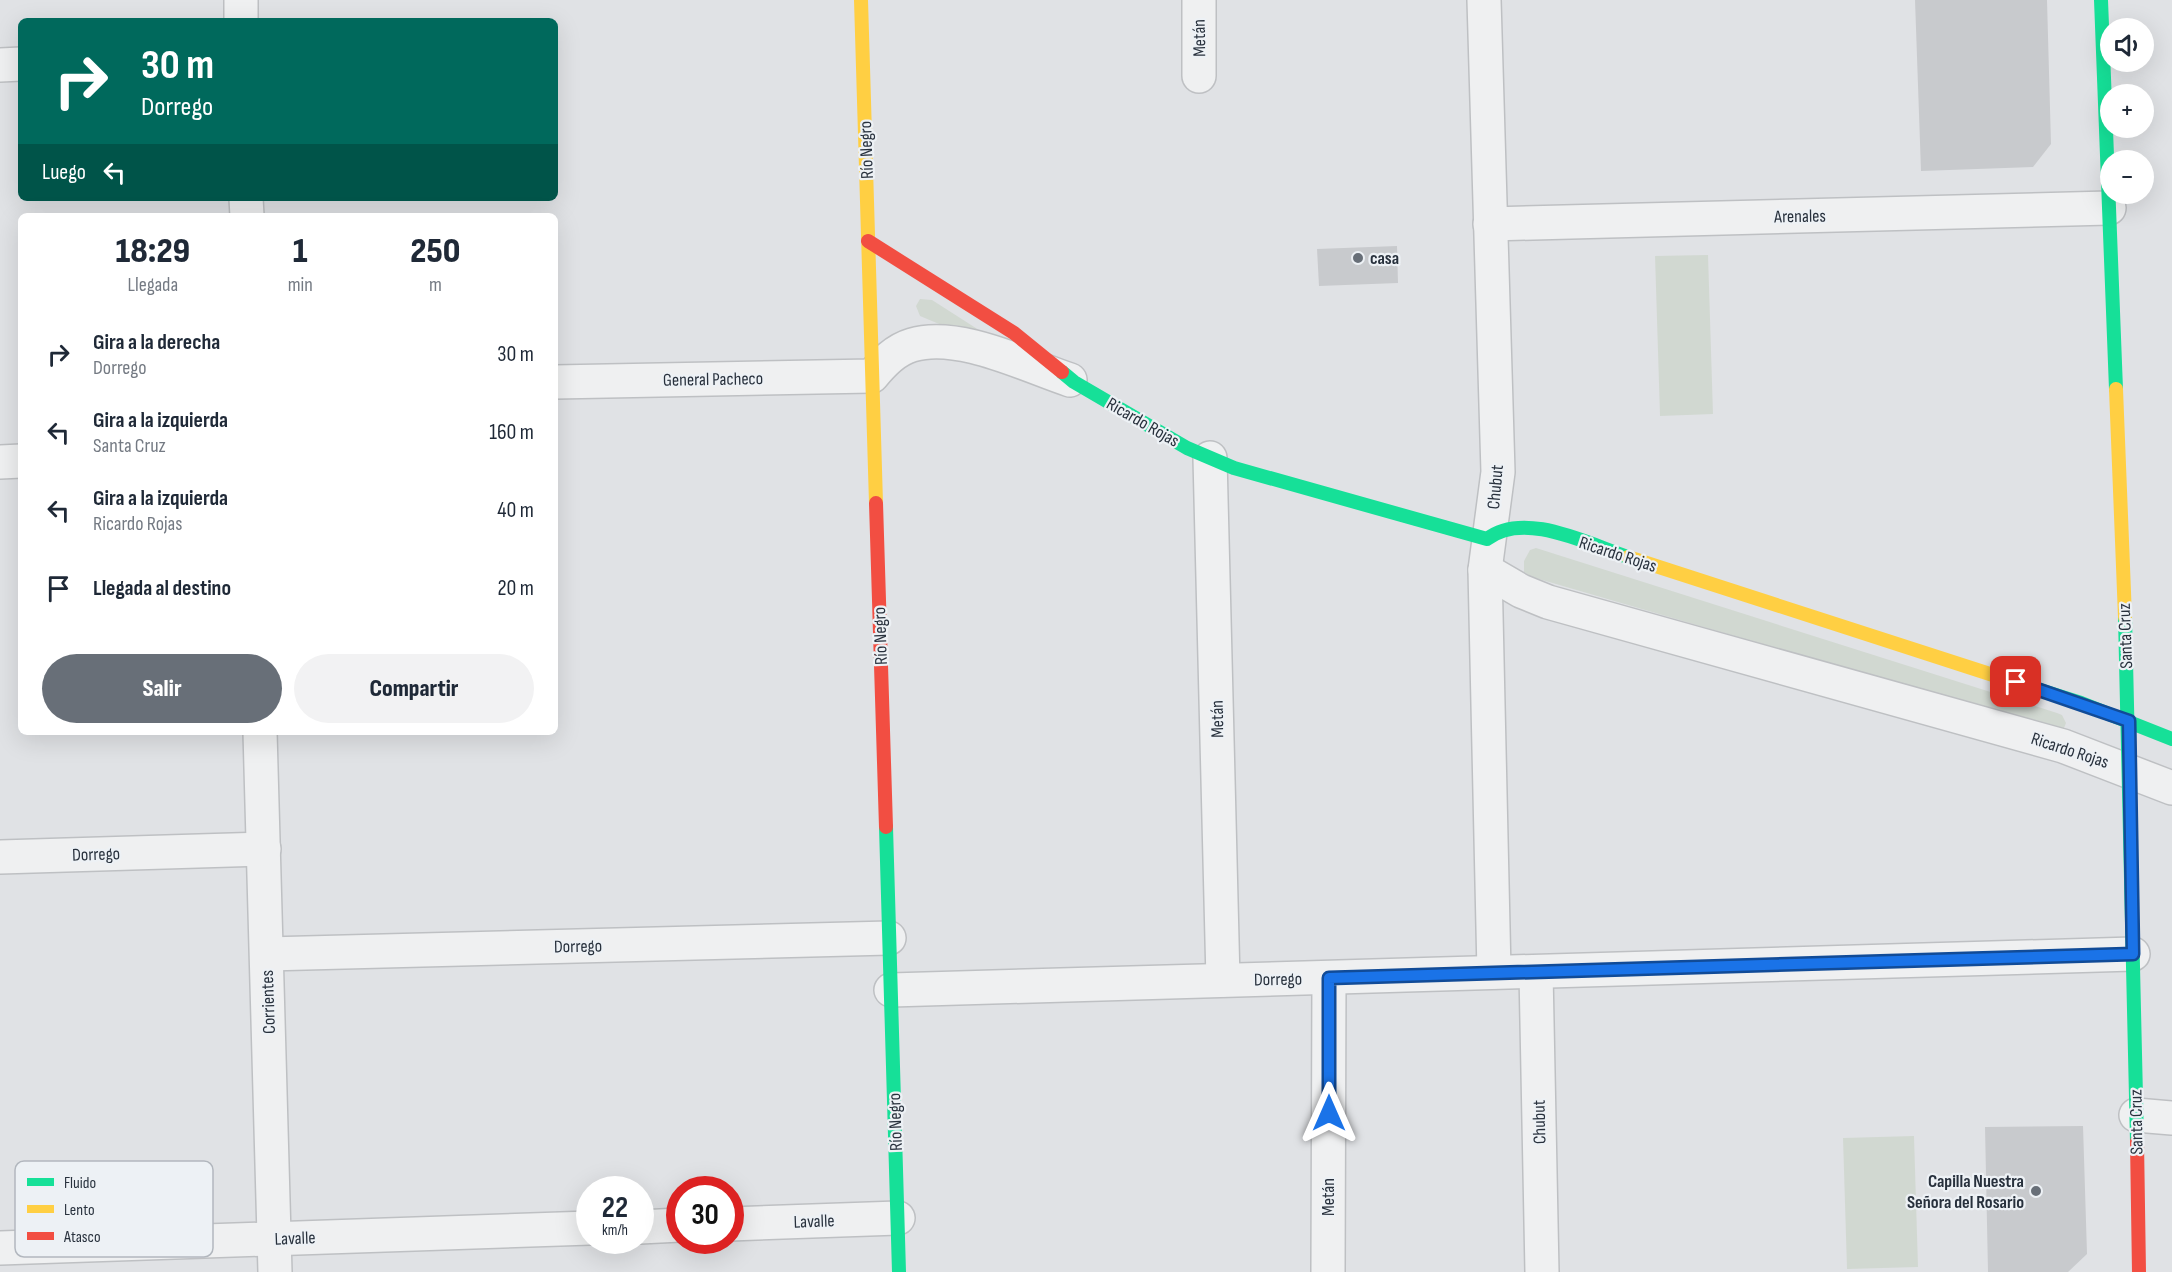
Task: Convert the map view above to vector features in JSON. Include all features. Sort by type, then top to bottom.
[{"type":"street","points":[[241,0],[241,18]]},
{"type":"street","name":"Río Negro","points":[[861,0],[899,1272]]},
{"type":"street","name":"Metán","points":[[1199,0],[1200,76]]},
{"type":"street","name":"Chubut","points":[[1484,0],[1498,472],[1496,505],[1486,554],[1494,972]]},
{"type":"street","name":"Santa Cruz","points":[[2101,0],[2129,721],[2139,1272]]},
{"type":"street","points":[[0,65],[18,64]]},
{"type":"street","name":"Arenales","points":[[1490,224],[2109,208]]},
{"type":"street","name":"Ricardo Rojas","points":[[868,241],[1014,333],[1074,382],[1164,435],[1234,468],[1486,554],[1521,591],[1548,602],[2063,746],[2172,788]]},
{"type":"street","name":"Ricardo Rojas","points":[[872,376],[898,352],[910,346],[937,341],[967,345],[1074,382]]},
{"type":"street","name":"General Pacheco","points":[[558,382],[872,376]]},
{"type":"street","name":"Metán","points":[[1210,458],[1223,980]]},
{"type":"street","points":[[0,462],[18,461]]},
{"type":"street","name":"Ricardo Rojas","points":[[1486,554],[1505,527],[1532,527],[1548,531],[2081,703],[2172,739]]},
{"type":"street","name":"Corrientes","points":[[261,735],[275,1272]]},
{"type":"street","name":"Dorrego","points":[[0,857],[264,849]]},
{"type":"street","name":"Dorrego","points":[[267,954],[889,938]]},
{"type":"street","name":"Dorrego","points":[[891,990],[2133,954]]},
{"type":"street","name":"Chubut","points":[[1536,972],[1542,1272]]},
{"type":"street","name":"Metán","points":[[1328,1272],[1329,978]]},
{"type":"street","points":[[2136,1115],[2172,1118]]},
{"type":"street","name":"Lavalle","points":[[744,1224],[898,1218]]},
{"type":"street","name":"Lavalle","points":[[213,1241],[576,1228]]},
{"type":"street","name":"Lavalle","points":[[0,1248],[15,1248]]},
{"type":"shaded area","points":[[1708,255],[1713,414],[1660,416],[1655,256]]},
{"type":"shaded area","points":[[920,299],[932,300],[982,332],[975,339],[920,316],[916,306]]},
{"type":"shaded area","points":[[1536,548],[2057,713],[2062,715],[2066,723],[2064,728],[2054,729],[1532,577],[1524,572],[1524,561],[1530,550]]},
{"type":"shaded area","points":[[1914,1136],[1918,1267],[1847,1269],[1843,1138]]},
{"type":"building","points":[[1915,0],[2047,0],[2051,144],[2033,167],[1921,171]]},
{"type":"building","name":"casa","points":[[1397,246],[1398,283],[1319,286],[1317,249]]},
{"type":"building","name":"Capilla Nuestra Señora del Rosario","points":[[2083,1126],[2087,1254],[2068,1272],[1988,1272],[1985,1127]]},
{"type":"traffic: fast","points":[[2101,0],[2116,389]]},
{"type":"traffic: fast","points":[[1062,372],[1074,382],[1187,448],[1234,468],[1487,539],[1502,531],[1519,528],[1537,529],[1576,538],[1628,557]]},
{"type":"traffic: fast","points":[[2125,617],[2137,1141]]},
{"type":"traffic: fast","points":[[2030,687],[2081,703],[2172,739]]},
{"type":"traffic: fast","points":[[886,827],[899,1272]]},
{"type":"traffic: slow","points":[[861,0],[876,503]]},
{"type":"traffic: slow","points":[[2116,389],[2125,617]]},
{"type":"traffic: slow","points":[[1628,557],[2030,687]]},
{"type":"traffic: jam","points":[[868,241],[1014,333],[1062,372]]},
{"type":"traffic: jam","points":[[876,503],[886,827]]},
{"type":"traffic: jam","points":[[2137,1141],[2139,1272]]},
{"type":"place","name":"casa","points":[[1358,258]]},
{"type":"place","name":"Capilla Nuestra Señora del Rosario","points":[[2036,1191]]},
{"type":"route","points":[[1329,1113],[1329,978],[2133,954],[2129,721],[2016,682]]}]
